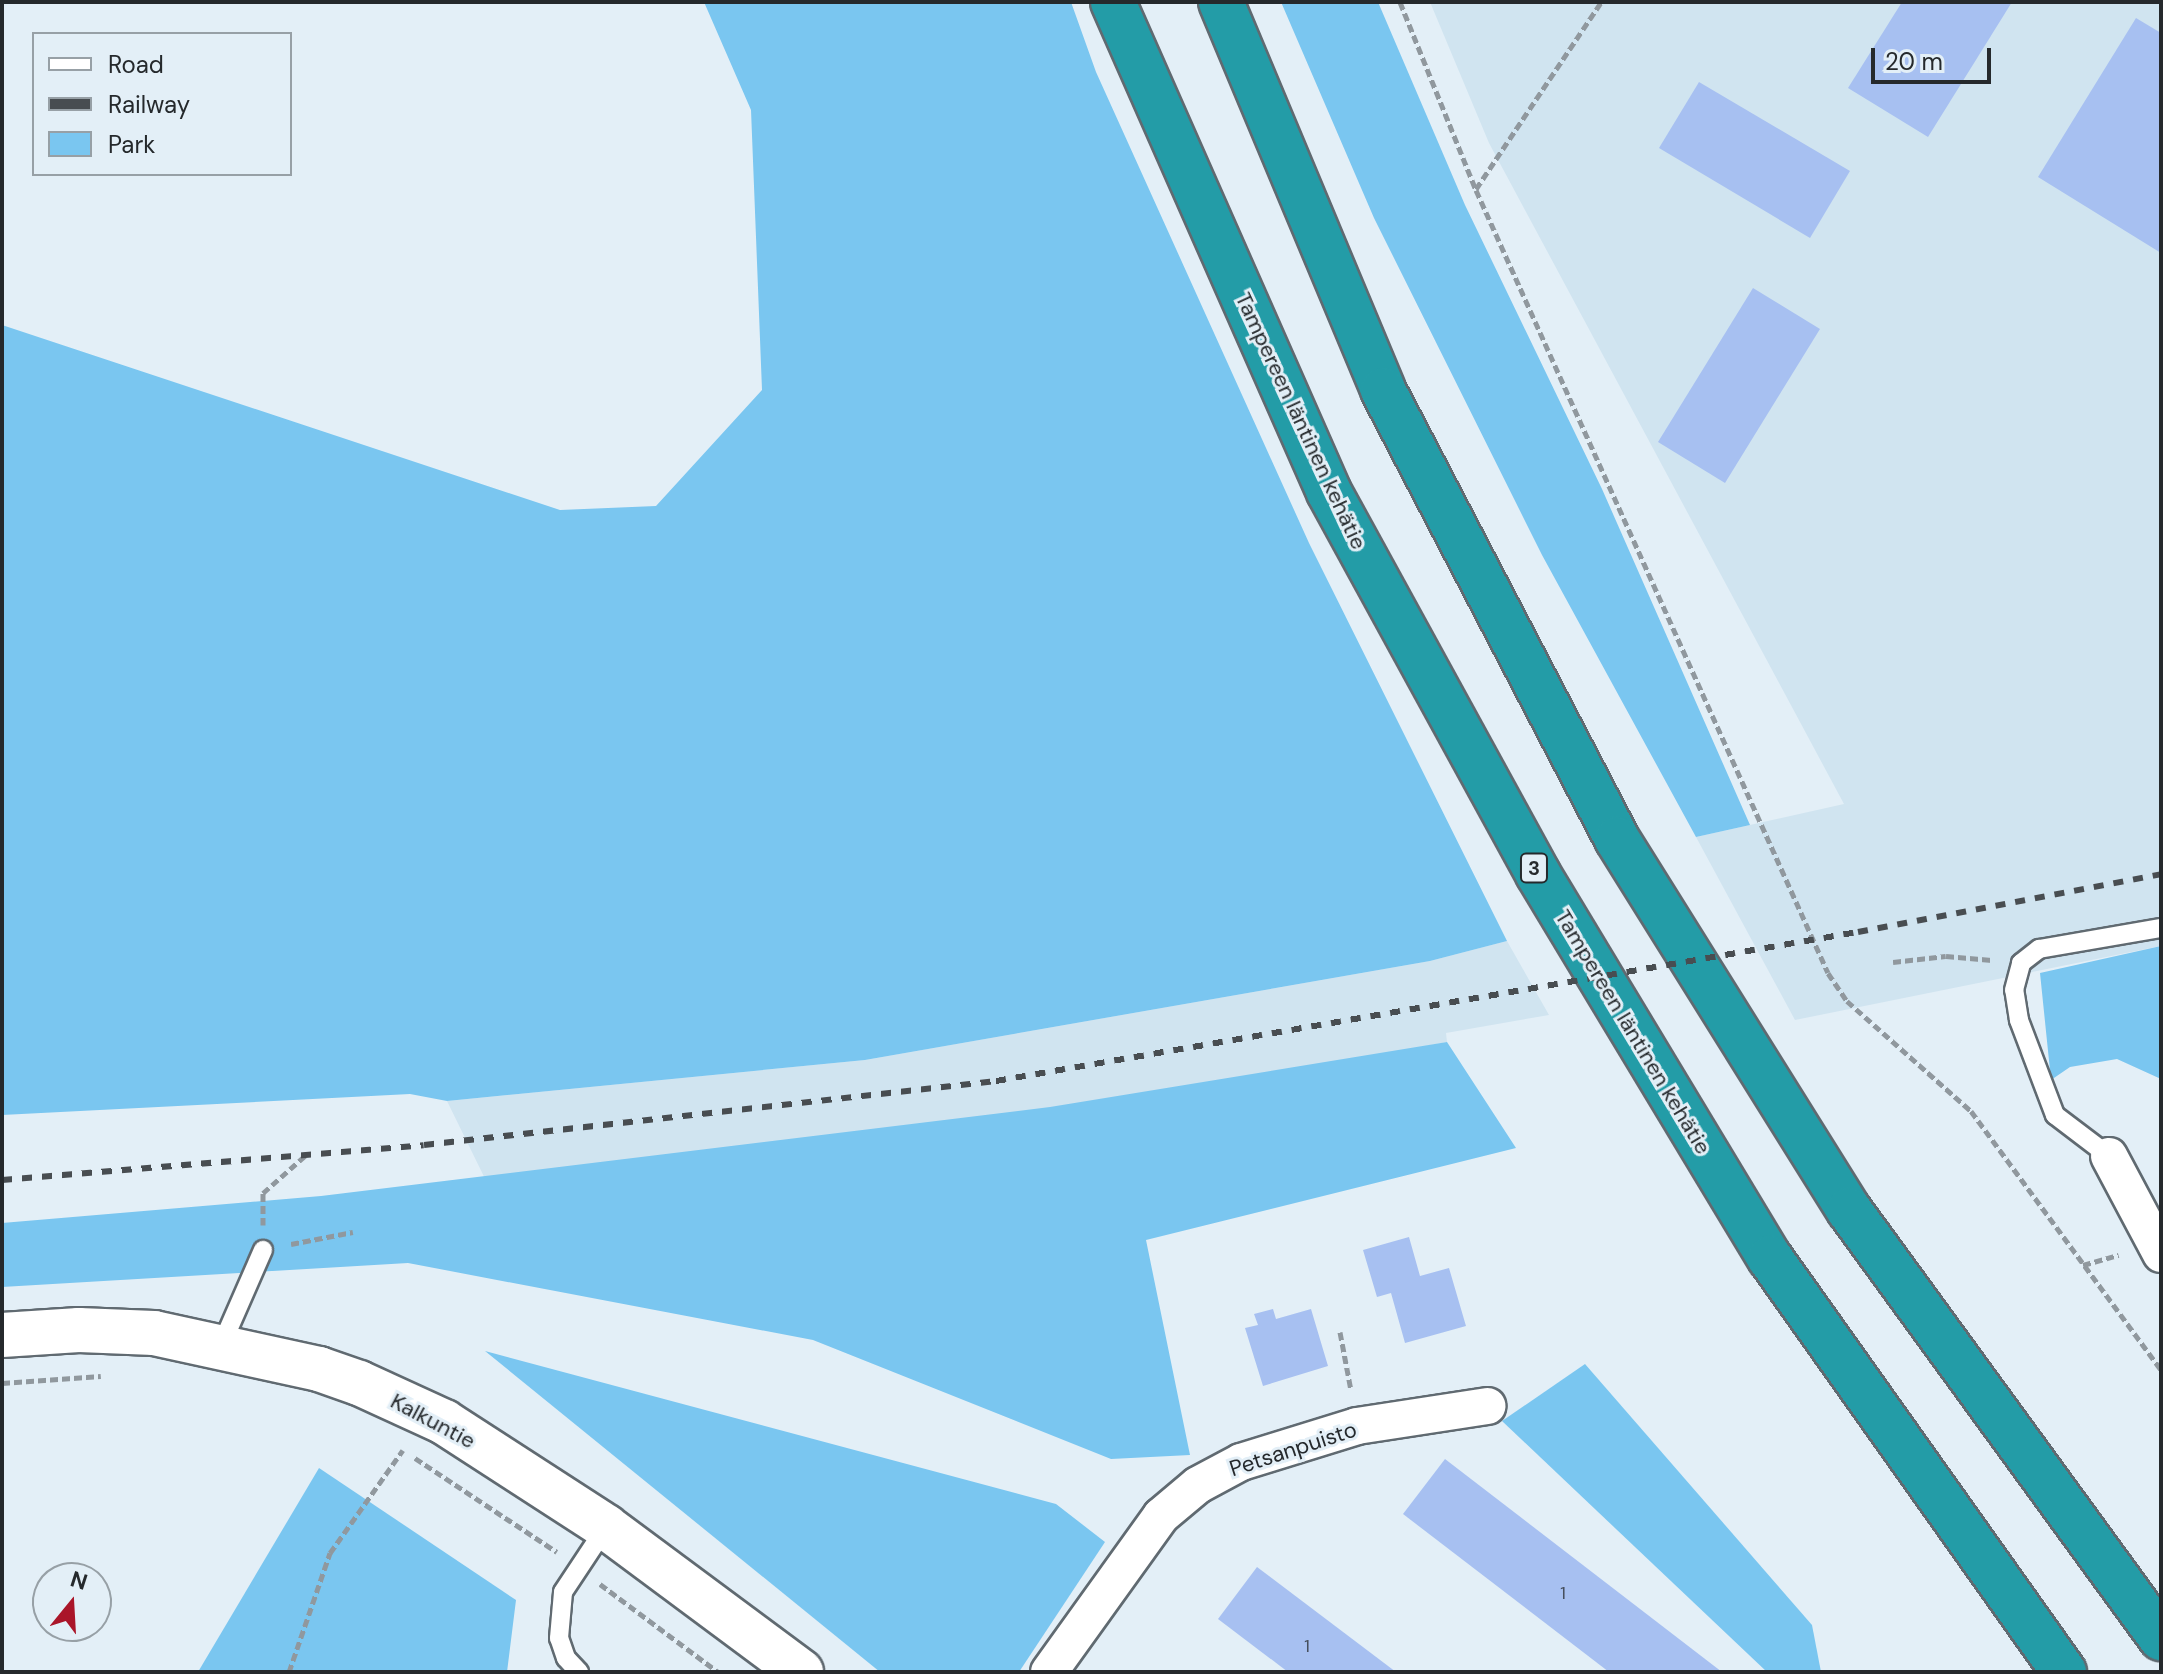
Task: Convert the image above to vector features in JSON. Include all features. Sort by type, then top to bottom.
[{"type":"highway","name":"Tampereen läntinen kehätie","points":[[1113,2],[1329,492],[1538,874],[1770,1258],[2064,1672]]},
{"type":"highway","points":[[1221,2],[1383,390],[1617,839],[1849,1210],[2161,1638]]},
{"type":"street","points":[[2109,1156],[2161,1254]]},
{"type":"street","name":"Kalkuntie","points":[[2,1335],[154,1333],[319,1369],[444,1422],[606,1527],[801,1672]]},
{"type":"street","name":"Petsanpuisto","points":[[1049,1672],[1161,1516],[1198,1485],[1241,1462],[1357,1426],[1487,1406]]},
{"type":"lane","points":[[2109,1156],[2055,1115],[2019,1020],[2014,990],[2021,963],[2039,949],[2161,928]]},
{"type":"lane","points":[[221,1346],[263,1250]]},
{"type":"lane","points":[[579,1672],[566,1658],[558,1622],[563,1592],[576,1567],[606,1527]]},
{"type":"path","points":[[1400,2],[1476,190],[1828,973],[1847,1001],[1971,1111],[2161,1370]]},
{"type":"path","points":[[1476,190],[1601,2]]},
{"type":"path","points":[[1893,962],[1946,956],[2021,963]]},
{"type":"path","points":[[263,1193],[307,1154]]},
{"type":"path","points":[[308,1240],[353,1232]]},
{"type":"path","points":[[1340,1332],[1357,1426]]},
{"type":"path","points":[[2,1383],[113,1376]]},
{"type":"path","points":[[390,1444],[576,1567],[718,1672]]},
{"type":"path","points":[[289,1672],[330,1553],[403,1450]]},
{"type":"shaded area","points":[[1430,2],[2161,2],[2161,946],[1795,1020],[1696,837],[1844,804],[1489,143]]},
{"type":"shaded area","points":[[1507,941],[1549,1015],[1446,1033],[1447,1042],[1308,1068],[518,1246],[447,1101],[865,1060],[1430,961]]},
{"type":"green space","points":[[704,2],[1071,2],[1096,72],[1309,543],[1507,941],[1430,961],[865,1060],[447,1101],[410,1094],[2,1115],[2,325],[560,510],[656,506],[762,390],[751,110]]},
{"type":"green space","points":[[1281,2],[1378,2],[1465,205],[1602,489],[1750,825],[1696,837],[1542,555],[1374,218]]},
{"type":"green space","points":[[2161,946],[2161,1079],[2117,1059],[2070,1067],[2051,1080],[2040,973]]},
{"type":"green space","points":[[1447,1042],[1516,1148],[1146,1240],[1190,1455],[1111,1459],[813,1340],[408,1263],[2,1287],[2,1223],[321,1196],[1050,1107]]},
{"type":"green space","points":[[485,1351],[1056,1504],[1105,1542],[1019,1672],[880,1672]]},
{"type":"green space","points":[[1585,1364],[1812,1625],[1821,1672],[1767,1672],[1502,1421]]},
{"type":"green space","points":[[319,1468],[516,1600],[507,1672],[198,1672]]},
{"type":"building","points":[[1902,2],[2012,2],[1928,137],[1848,88]]},
{"type":"building","points":[[2136,18],[2161,33],[2161,253],[2038,177]]},
{"type":"building","points":[[1699,82],[1850,171],[1810,238],[1659,148]]},
{"type":"building","points":[[1753,288],[1820,329],[1725,483],[1658,442]]},
{"type":"building","points":[[1409,1237],[1420,1276],[1449,1268],[1466,1326],[1405,1343],[1391,1293],[1377,1297],[1363,1250]]},
{"type":"building","points":[[1273,1309],[1276,1319],[1311,1309],[1328,1366],[1263,1386],[1245,1328],[1258,1325],[1254,1314]]},
{"type":"building","points":[[1445,1459],[1722,1672],[1609,1672],[1403,1514]]},
{"type":"building","points":[[1257,1567],[1396,1672],[1288,1672],[1218,1619]]},
{"type":"railway","points":[[2,1180],[424,1145],[996,1081],[1858,932],[2161,874]]}]
